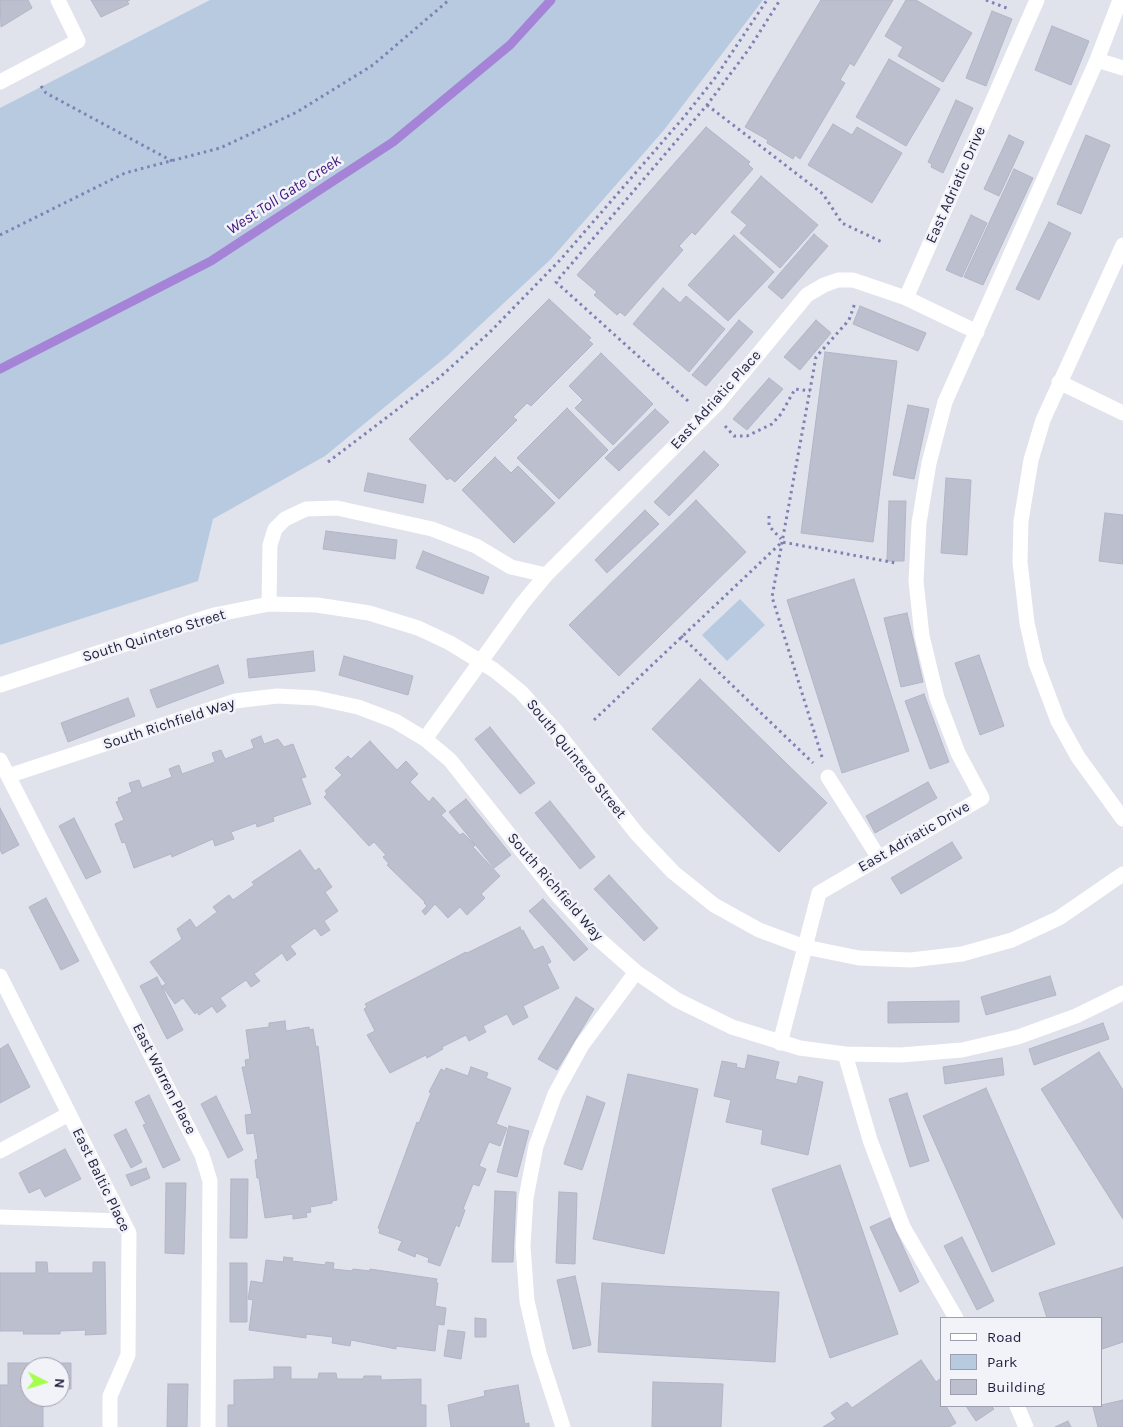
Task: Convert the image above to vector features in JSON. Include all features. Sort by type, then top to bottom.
[{"type":"street","points":[[0,82],[78,41],[58,0]]},
{"type":"street","name":"East Adriatic Drive","points":[[906,298],[1038,0]]},
{"type":"street","name":"East Adriatic Drive","points":[[780,1043],[819,892],[982,798],[958,753],[937,698],[922,636],[916,581],[920,523],[931,454],[945,402],[1097,60],[1121,1]]},
{"type":"street","points":[[1097,60],[1123,68]]},
{"type":"street","points":[[1123,245],[1043,420],[1031,460],[1022,520],[1020,562],[1026,623],[1036,663],[1058,721],[1078,757],[1123,819]]},
{"type":"street","name":"East Adriatic Place","points":[[425,739],[522,604],[546,575],[717,404],[807,295],[824,284],[838,280],[853,280],[906,298]]},
{"type":"street","points":[[906,298],[977,332]]},
{"type":"street","points":[[1059,382],[1123,413]]},
{"type":"street","points":[[270,604],[270,545],[275,529],[285,519],[306,509],[337,508],[432,529],[476,546],[511,567],[546,575]]},
{"type":"street","name":"South Quintero Street","points":[[0,685],[214,615],[270,604],[317,605],[369,613],[418,628],[450,643],[481,662],[521,692],[556,731],[637,834],[673,872],[714,905],[759,930],[805,947],[859,958],[911,960],[962,954],[1012,940],[1059,918],[1123,874]]},
{"type":"street","name":"South Richfield Way","points":[[8,776],[235,701],[277,696],[316,698],[358,707],[395,722],[425,739],[450,760],[558,896],[594,935],[636,972],[677,1000],[732,1027],[780,1043],[845,1054],[900,1055],[962,1050],[1035,1031],[1076,1016],[1123,993]]},
{"type":"street","name":"East Warren Place","points":[[0,760],[202,1155],[210,1182],[208,1427]]},
{"type":"street","points":[[828,777],[878,858]]},
{"type":"street","points":[[563,1427],[539,1353],[527,1301],[523,1246],[526,1198],[536,1146],[555,1094],[582,1045],[636,972]]},
{"type":"street","name":"East Baltic Place","points":[[0,976],[129,1233],[128,1356],[110,1396],[110,1427]]},
{"type":"street","points":[[845,1054],[870,1140],[904,1227],[955,1317]]},
{"type":"street","points":[[0,1151],[69,1114]]},
{"type":"street","points":[[0,1217],[123,1221]]},
{"type":"street","points":[[1018,1407],[1026,1427]]},
{"type":"path","points":[[0,235],[124,173],[220,148],[298,112],[373,66],[449,0]]},
{"type":"path","points":[[328,462],[440,377],[490,332],[561,259],[684,117],[715,78],[767,0]]},
{"type":"path","points":[[690,403],[556,282],[706,105],[749,48],[780,0]]},
{"type":"path","points":[[36,80],[46,93],[172,160]]},
{"type":"path","points":[[706,105],[823,194],[842,223],[882,242]]},
{"type":"path","points":[[828,777],[772,597],[816,357],[849,320],[856,300]]},
{"type":"path","points":[[729,430],[734,436],[747,436],[772,424],[781,414],[795,389],[810,391]]},
{"type":"path","points":[[769,516],[769,526],[782,541],[904,565]]},
{"type":"path","points":[[594,720],[782,541]]},
{"type":"path","points":[[681,636],[828,777]]},
{"type":"green space","points":[[210,0],[763,0],[664,130],[551,259],[447,356],[325,456],[213,519],[198,581],[0,645],[0,108]]},
{"type":"green space","points":[[740,599],[765,625],[727,661],[702,635]]},
{"type":"building","points":[[0,0],[28,0],[32,8],[1,27]]},
{"type":"building","points":[[91,0],[130,0],[127,1],[129,4],[101,17]]},
{"type":"building","points":[[821,0],[893,0],[854,66],[850,63],[840,80],[845,83],[800,159],[795,155],[793,159],[767,143],[768,140],[745,127]]},
{"type":"building","points":[[906,0],[916,0],[972,33],[943,82],[898,56],[903,47],[885,36]]},
{"type":"building","points":[[992,11],[1012,19],[986,86],[966,78]]},
{"type":"building","points":[[1052,26],[1089,41],[1071,85],[1035,70]]},
{"type":"building","points":[[889,59],[940,89],[906,146],[856,117]]},
{"type":"building","points":[[956,100],[973,108],[943,173],[931,167],[932,164],[928,162]]},
{"type":"building","points":[[833,124],[852,135],[857,127],[902,153],[872,203],[808,165]]},
{"type":"building","points":[[706,127],[750,162],[748,164],[753,169],[695,235],[692,232],[679,246],[683,250],[625,316],[620,312],[617,315],[594,295],[597,292],[577,275]]},
{"type":"building","points":[[1009,135],[1024,142],[999,196],[984,189]]},
{"type":"building","points":[[1086,135],[1110,145],[1081,214],[1057,204]]},
{"type":"building","points":[[1014,169],[1033,178],[983,285],[964,277]]},
{"type":"building","points":[[761,176],[818,225],[780,268],[740,233],[747,225],[731,212]]},
{"type":"building","points":[[971,215],[987,223],[962,277],[946,270]]},
{"type":"building","points":[[1049,222],[1071,233],[1039,300],[1016,289]]},
{"type":"building","points":[[814,234],[828,246],[782,299],[768,287]]},
{"type":"building","points":[[734,235],[774,272],[728,321],[688,285]]},
{"type":"building","points":[[663,288],[680,303],[686,296],[725,329],[689,372],[633,324]]},
{"type":"building","points":[[549,299],[591,338],[588,340],[593,344],[531,406],[527,403],[513,417],[517,420],[455,482],[450,478],[447,480],[409,439]]},
{"type":"building","points":[[860,306],[926,333],[918,351],[853,324]]},
{"type":"building","points":[[739,320],[753,332],[706,386],[692,375]]},
{"type":"building","points":[[816,320],[831,333],[800,370],[784,357]]},
{"type":"building","points":[[825,352],[897,361],[873,542],[801,533]]},
{"type":"building","points":[[601,353],[653,404],[613,445],[575,408],[583,400],[569,386]]},
{"type":"building","points":[[769,378],[783,389],[747,430],[733,419]]},
{"type":"building","points":[[908,405],[929,409],[914,479],[893,475]]},
{"type":"building","points":[[567,408],[608,450],[559,499],[517,458]]},
{"type":"building","points":[[655,409],[669,422],[619,471],[605,458]]},
{"type":"building","points":[[704,451],[719,465],[669,516],[654,502]]},
{"type":"building","points":[[495,457],[511,473],[518,466],[555,503],[514,543],[462,490]]},
{"type":"building","points":[[368,473],[426,485],[423,503],[364,491]]},
{"type":"building","points":[[946,478],[971,480],[967,555],[941,553]]},
{"type":"building","points":[[696,500],[746,552],[619,676],[569,625]]},
{"type":"building","points":[[889,501],[906,501],[904,561],[887,561]]},
{"type":"building","points":[[645,510],[659,524],[607,573],[595,560]]},
{"type":"building","points":[[1105,513],[1123,515],[1123,564],[1099,561]]},
{"type":"building","points":[[326,531],[397,540],[395,559],[323,549]]},
{"type":"building","points":[[423,551],[489,577],[483,594],[416,568]]},
{"type":"building","points":[[854,579],[909,751],[842,773],[787,600]]},
{"type":"building","points":[[907,613],[923,682],[901,687],[884,618]]},
{"type":"building","points":[[313,651],[315,671],[249,678],[247,659]]},
{"type":"building","points":[[979,655],[1004,726],[980,735],[955,663]]},
{"type":"building","points":[[344,656],[413,676],[408,695],[339,675]]},
{"type":"building","points":[[218,665],[224,683],[157,708],[150,690]]},
{"type":"building","points":[[700,679],[827,803],[779,852],[652,729]]},
{"type":"building","points":[[924,694],[949,762],[930,769],[905,701]]},
{"type":"building","points":[[128,698],[135,716],[68,742],[61,723]]},
{"type":"building","points":[[490,727],[535,783],[520,794],[475,739]]},
{"type":"building","points":[[261,736],[264,744],[278,739],[284,747],[293,744],[306,777],[301,778],[311,804],[273,817],[274,821],[257,827],[256,823],[231,832],[234,839],[215,846],[213,839],[172,857],[171,854],[134,868],[125,842],[122,843],[115,824],[124,820],[116,802],[119,801],[118,798],[132,792],[129,783],[139,780],[142,788],[172,777],[169,769],[179,765],[182,774],[215,762],[212,753],[221,750],[225,759],[254,748],[251,740]]},
{"type":"building","points":[[370,741],[397,770],[406,761],[418,774],[410,782],[429,802],[433,797],[446,811],[441,815],[460,835],[463,833],[475,845],[473,847],[500,876],[481,894],[485,898],[467,915],[460,907],[448,918],[435,904],[425,915],[422,911],[427,906],[425,902],[387,865],[389,864],[383,857],[386,855],[374,842],[369,846],[324,797],[327,794],[325,791],[342,775],[335,768],[348,756],[351,759]]},
{"type":"building","points":[[928,782],[937,798],[875,833],[866,816]]},
{"type":"building","points":[[466,799],[511,855],[494,868],[449,812]]},
{"type":"building","points":[[550,801],[595,857],[580,869],[535,813]]},
{"type":"building","points":[[0,808],[19,845],[2,854],[0,849]]},
{"type":"building","points":[[74,818],[101,872],[86,879],[59,826]]},
{"type":"building","points":[[952,842],[962,858],[901,894],[891,878]]},
{"type":"building","points":[[300,850],[315,871],[319,868],[332,887],[325,892],[338,911],[324,921],[330,930],[321,936],[315,928],[290,946],[296,954],[287,961],[282,953],[254,974],[260,981],[251,987],[246,980],[220,998],[226,1006],[217,1013],[212,1006],[199,1015],[197,1012],[195,1014],[183,998],[175,1004],[162,986],[166,984],[150,962],[182,939],[177,929],[190,919],[196,928],[217,912],[213,907],[229,895],[233,900],[254,885],[252,882]]},
{"type":"building","points":[[609,875],[658,928],[644,941],[594,889]]},
{"type":"building","points":[[46,898],[79,961],[61,970],[29,907]]},
{"type":"building","points":[[543,899],[588,949],[574,961],[529,911]]},
{"type":"building","points":[[520,927],[534,950],[543,946],[551,962],[547,964],[559,988],[523,1006],[528,1017],[513,1025],[507,1014],[483,1026],[486,1032],[469,1041],[466,1035],[442,1047],[443,1049],[427,1058],[426,1055],[390,1073],[367,1035],[375,1031],[364,1009],[367,1007],[365,1004],[466,952]]},
{"type":"building","points":[[1050,976],[1056,995],[986,1015],[981,997]]},
{"type":"building","points":[[157,977],[183,1030],[167,1039],[140,986]]},
{"type":"building","points":[[576,997],[594,1009],[557,1070],[538,1059]]},
{"type":"building","points":[[959,1001],[959,1022],[888,1023],[888,1002]]},
{"type":"building","points":[[285,1021],[286,1031],[309,1027],[310,1030],[313,1029],[316,1047],[318,1046],[337,1200],[332,1201],[332,1203],[310,1207],[311,1212],[306,1213],[307,1217],[293,1219],[293,1214],[265,1218],[259,1178],[257,1178],[255,1160],[258,1159],[254,1133],[247,1134],[245,1115],[252,1114],[242,1067],[246,1067],[245,1060],[250,1059],[246,1030],[269,1027],[269,1023]]},
{"type":"building","points":[[1103,1023],[1109,1039],[1034,1065],[1029,1049]]},
{"type":"building","points":[[8,1044],[30,1087],[0,1103],[0,1049]]},
{"type":"building","points":[[1099,1052],[1123,1090],[1123,1219],[1041,1089]]},
{"type":"building","points":[[748,1055],[779,1062],[775,1079],[797,1084],[799,1076],[823,1082],[808,1155],[761,1144],[763,1130],[726,1122],[731,1100],[714,1096],[722,1061],[737,1064],[736,1067],[745,1069]]},
{"type":"building","points":[[1002,1058],[1004,1075],[945,1084],[943,1067]]},
{"type":"building","points":[[471,1067],[488,1073],[486,1078],[511,1088],[496,1124],[507,1128],[500,1146],[489,1142],[479,1166],[486,1169],[479,1186],[473,1184],[463,1209],[465,1210],[459,1227],[456,1225],[440,1266],[428,1262],[429,1258],[416,1253],[415,1257],[398,1250],[402,1241],[379,1233],[380,1229],[378,1228],[417,1122],[419,1123],[431,1093],[429,1092],[441,1069],[445,1071],[446,1068],[468,1076]]},
{"type":"building","points":[[628,1074],[698,1089],[664,1254],[593,1239]]},
{"type":"building","points":[[986,1088],[1055,1244],[992,1272],[923,1116]]},
{"type":"building","points":[[907,1093],[929,1161],[910,1167],[889,1099]]},
{"type":"building","points":[[149,1095],[180,1160],[163,1168],[143,1125],[146,1124],[135,1102]]},
{"type":"building","points":[[216,1096],[243,1150],[228,1158],[201,1104]]},
{"type":"building","points":[[587,1096],[605,1103],[582,1170],[564,1164]]},
{"type":"building","points":[[509,1126],[529,1131],[517,1177],[497,1172]]},
{"type":"building","points":[[126,1129],[142,1162],[131,1168],[114,1135]]},
{"type":"building","points":[[65,1149],[81,1179],[45,1197],[40,1188],[29,1193],[19,1173]]},
{"type":"building","points":[[840,1165],[898,1334],[830,1358],[772,1189]]},
{"type":"building","points":[[146,1168],[150,1178],[131,1186],[126,1175]]},
{"type":"building","points":[[231,1179],[248,1179],[247,1238],[230,1238]]},
{"type":"building","points":[[166,1183],[186,1183],[184,1254],[165,1253]]},
{"type":"building","points":[[495,1191],[516,1192],[513,1262],[492,1262]]},
{"type":"building","points":[[559,1192],[577,1193],[575,1264],[556,1263]]},
{"type":"building","points":[[890,1218],[919,1282],[900,1292],[870,1227]]},
{"type":"building","points":[[962,1237],[994,1301],[977,1310],[944,1246]]},
{"type":"building","points":[[284,1257],[293,1258],[292,1261],[325,1265],[326,1262],[334,1263],[333,1269],[370,1271],[370,1269],[437,1279],[435,1306],[446,1308],[444,1325],[438,1324],[435,1351],[396,1346],[396,1349],[351,1340],[350,1346],[332,1343],[333,1337],[306,1334],[306,1338],[249,1330],[253,1300],[248,1299],[251,1281],[263,1283],[266,1260],[283,1262]]},
{"type":"building","points":[[36,1262],[47,1262],[48,1273],[93,1273],[93,1262],[105,1262],[106,1334],[85,1335],[86,1330],[60,1331],[60,1334],[23,1334],[24,1331],[0,1331],[0,1273],[36,1273]]},
{"type":"building","points":[[230,1263],[247,1263],[247,1322],[230,1322]]},
{"type":"building","points":[[1123,1267],[1123,1342],[1103,1349],[1103,1317],[1047,1317],[1039,1293]]},
{"type":"building","points":[[575,1276],[591,1345],[573,1349],[557,1280]]},
{"type":"building","points":[[602,1283],[779,1292],[775,1362],[598,1352]]},
{"type":"building","points":[[475,1318],[486,1319],[486,1337],[475,1337]]},
{"type":"building","points":[[448,1330],[465,1332],[461,1359],[444,1356]]},
{"type":"building","points":[[921,1360],[936,1382],[940,1379],[940,1407],[947,1407],[956,1423],[949,1427],[823,1427],[836,1419],[831,1413],[847,1402],[852,1408]]},
{"type":"building","points":[[8,1363],[20,1363],[20,1407],[43,1407],[43,1427],[0,1427],[0,1385],[8,1385]]},
{"type":"building","points":[[70,1363],[71,1363],[70,1389]]},
{"type":"building","points":[[274,1367],[291,1367],[291,1379],[318,1379],[319,1373],[336,1373],[337,1379],[363,1379],[364,1376],[381,1376],[381,1380],[421,1379],[421,1405],[426,1405],[426,1427],[228,1427],[228,1405],[234,1405],[234,1380],[274,1379]]},
{"type":"building","points":[[653,1382],[723,1384],[721,1427],[652,1427]]},
{"type":"building","points":[[168,1384],[188,1384],[187,1427],[167,1427]]},
{"type":"building","points":[[518,1385],[525,1424],[529,1423],[529,1427],[451,1427],[448,1405],[485,1396],[484,1391]]},
{"type":"building","points":[[1123,1400],[1123,1427],[1098,1427],[1093,1407],[1103,1407],[1103,1405]]},
{"type":"building","points":[[967,1407],[992,1407],[994,1409],[976,1421]]},
{"type":"building","points":[[1068,1421],[1071,1427],[1055,1427]]},
{"type":"waterway","name":"West Toll Gate Creek","points":[[0,369],[211,261],[393,142],[510,45],[551,0]]}]
